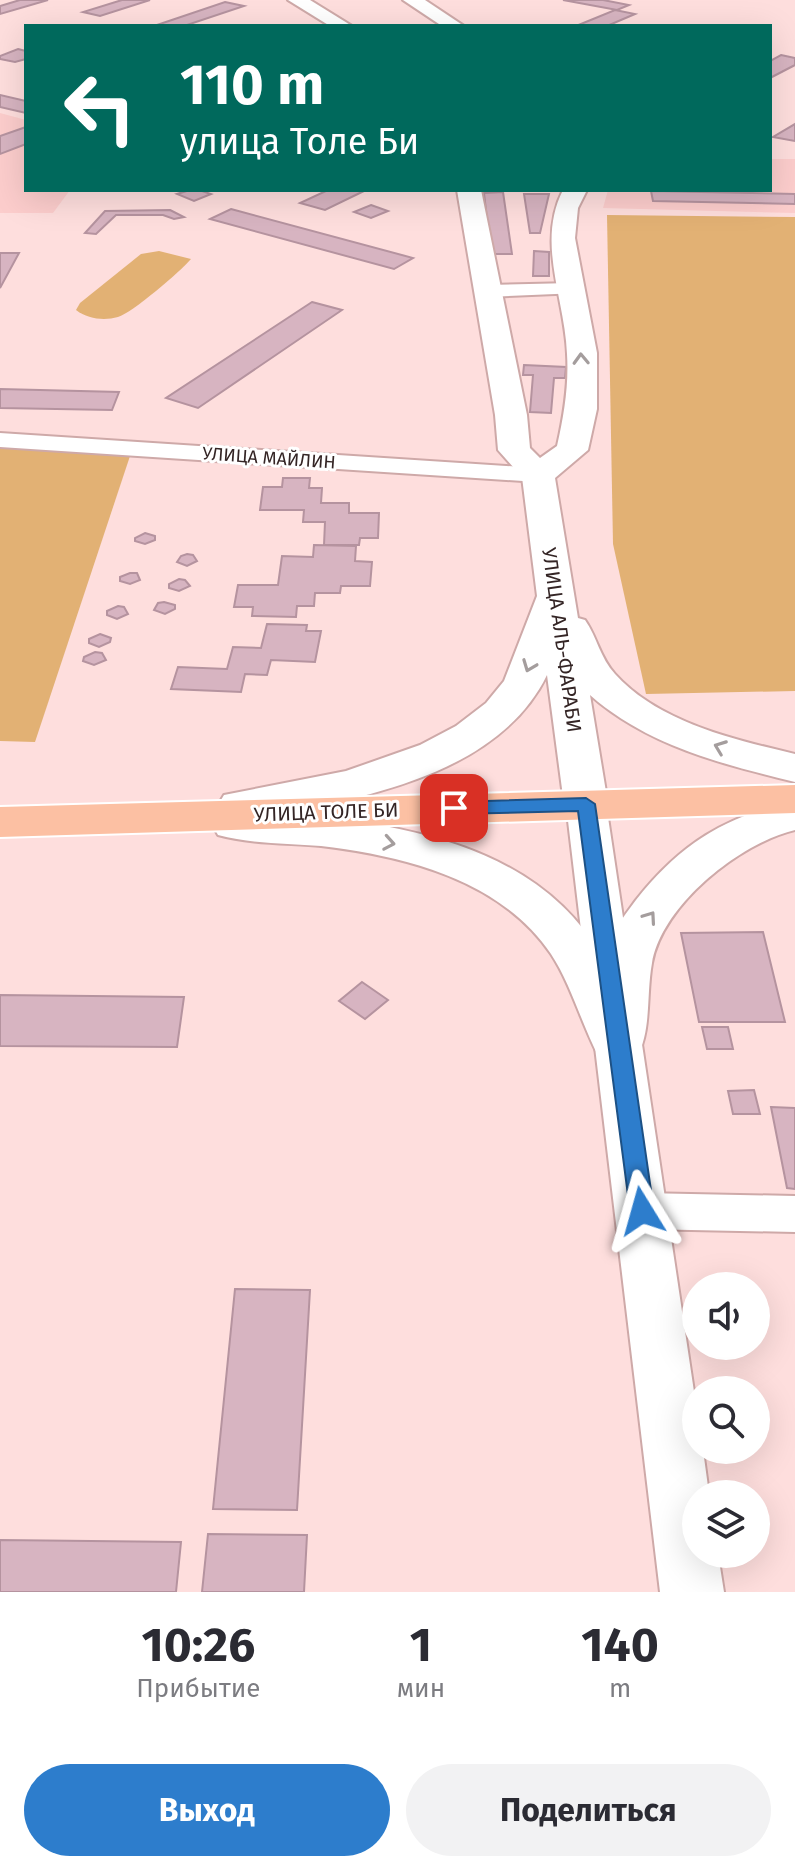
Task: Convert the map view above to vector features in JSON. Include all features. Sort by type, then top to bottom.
[{"type":"main road","points":[[297,0],[339,24]]},
{"type":"main road","points":[[412,0],[452,24]]},
{"type":"main road","points":[[469,192],[487,291],[545,417],[572,450],[538,475],[514,450],[545,417],[582,353],[562,238],[566,208],[574,192]]},
{"type":"main road","name":"УЛИЦА АЛЬ-ФАРАБИ","points":[[538,475],[586,804]]},
{"type":"main road","points":[[556,593],[585,663],[613,695],[672,729],[734,753],[795,768]]},
{"type":"main road","points":[[145,817],[296,798],[367,780],[429,758],[477,731],[521,686],[556,593]]},
{"type":"main road","name":"УЛИЦА ТОЛЕ БИ","points":[[0,822],[795,799]]},
{"type":"main road","points":[[618,1045],[623,993],[634,939],[669,890],[694,863],[741,831],[766,820],[795,815]]},
{"type":"main road","points":[[145,817],[313,830],[404,846],[483,870],[530,900],[562,934],[592,987],[618,1045]]},
{"type":"street","points":[[487,291],[572,289]]},
{"type":"street","name":"УЛИЦА МАЙЛИН","points":[[0,440],[538,475]]},
{"type":"street","points":[[586,804],[692,1592]]},
{"type":"street","points":[[642,1211],[795,1214]]},
{"type":"shaded area","points":[[0,113],[24,119],[24,192],[69,192],[53,213],[0,213]]},
{"type":"shaded area","points":[[772,159],[795,159],[795,213],[603,208],[607,192],[772,192]]},
{"type":"shaded area","points":[[607,215],[795,217],[795,691],[646,694],[613,544]]},
{"type":"shaded area","points":[[159,251],[191,259],[125,314],[107,319],[76,310],[80,303],[141,254]]},
{"type":"shaded area","points":[[0,446],[132,450],[35,742],[0,741]]},
{"type":"building","points":[[20,0],[48,0],[0,14],[0,6]]},
{"type":"building","points":[[122,0],[150,0],[100,16],[83,12]]},
{"type":"building","points":[[563,0],[603,0],[629,5],[617,10]]},
{"type":"building","points":[[225,2],[244,6],[190,24],[160,24]]},
{"type":"building","points":[[615,10],[635,14],[612,24],[581,24]]},
{"type":"building","points":[[18,49],[24,50],[24,60],[15,62],[0,59],[0,56]]},
{"type":"building","points":[[781,55],[795,58],[795,65],[772,77],[772,60]]},
{"type":"building","points":[[0,95],[24,101],[24,113],[0,107]]},
{"type":"building","points":[[795,124],[795,141],[773,137]]},
{"type":"building","points":[[24,128],[24,145],[0,154],[0,136]]},
{"type":"building","points":[[205,192],[211,194],[194,201],[177,194]]},
{"type":"building","points":[[324,192],[362,192],[325,210],[300,203]]},
{"type":"building","points":[[503,192],[512,254],[491,254],[484,193]]},
{"type":"building","points":[[651,192],[795,194],[795,204],[653,201]]},
{"type":"building","points":[[524,194],[549,194],[540,233],[530,233]]},
{"type":"building","points":[[371,205],[388,211],[371,218],[354,212]]},
{"type":"building","points":[[231,209],[413,258],[394,269],[210,219]]},
{"type":"building","points":[[170,210],[184,217],[116,215],[96,234],[85,233],[105,211]]},
{"type":"building","points":[[534,251],[549,252],[549,276],[533,276]]},
{"type":"building","points":[[0,253],[19,253],[0,288]]},
{"type":"building","points":[[312,302],[342,310],[198,408],[166,398]]},
{"type":"building","points":[[524,365],[566,367],[565,378],[554,378],[551,413],[530,412],[533,375],[523,375]]},
{"type":"building","points":[[0,389],[119,392],[112,410],[0,408]]},
{"type":"building","points":[[283,478],[310,478],[309,488],[322,488],[321,503],[349,503],[349,513],[379,513],[378,538],[360,538],[359,545],[324,545],[325,522],[303,522],[304,510],[260,510],[263,487],[282,487]]},
{"type":"building","points":[[145,533],[155,536],[155,540],[145,544],[135,541],[135,538]]},
{"type":"building","points":[[314,545],[356,546],[355,561],[372,562],[370,586],[341,586],[340,593],[315,593],[314,606],[297,606],[296,617],[252,616],[253,607],[234,607],[238,585],[278,585],[282,556],[313,557]]},
{"type":"building","points":[[193,555],[197,561],[187,566],[177,562],[181,556]]},
{"type":"building","points":[[137,573],[140,580],[130,584],[120,581],[120,577]]},
{"type":"building","points":[[179,579],[190,586],[179,591],[169,588],[169,584]]},
{"type":"building","points":[[158,603],[175,605],[175,609],[165,614],[154,610]]},
{"type":"building","points":[[124,607],[128,614],[117,619],[107,615],[107,611]]},
{"type":"building","points":[[267,624],[307,625],[306,631],[321,631],[315,662],[271,660],[267,675],[245,674],[241,692],[171,689],[178,667],[227,669],[233,647],[261,648]]},
{"type":"building","points":[[100,634],[111,638],[110,642],[99,647],[89,643],[89,639]]},
{"type":"building","points":[[95,652],[102,653],[106,660],[94,665],[83,661],[84,657]]},
{"type":"building","points":[[763,932],[785,1022],[699,1022],[681,933]]},
{"type":"building","points":[[362,982],[388,1000],[365,1019],[339,1001]]},
{"type":"building","points":[[0,995],[184,997],[177,1047],[0,1046]]},
{"type":"building","points":[[702,1027],[728,1027],[733,1049],[707,1049]]},
{"type":"building","points":[[754,1090],[760,1114],[733,1114],[728,1091]]},
{"type":"building","points":[[771,1107],[795,1108],[795,1189],[787,1188]]},
{"type":"building","points":[[235,1289],[310,1290],[297,1510],[213,1509]]},
{"type":"building","points":[[208,1534],[307,1535],[304,1592],[202,1592]]},
{"type":"building","points":[[0,1540],[181,1542],[176,1592],[0,1592]]},
{"type":"route","points":[[454,808],[586,804],[642,1211]]}]
